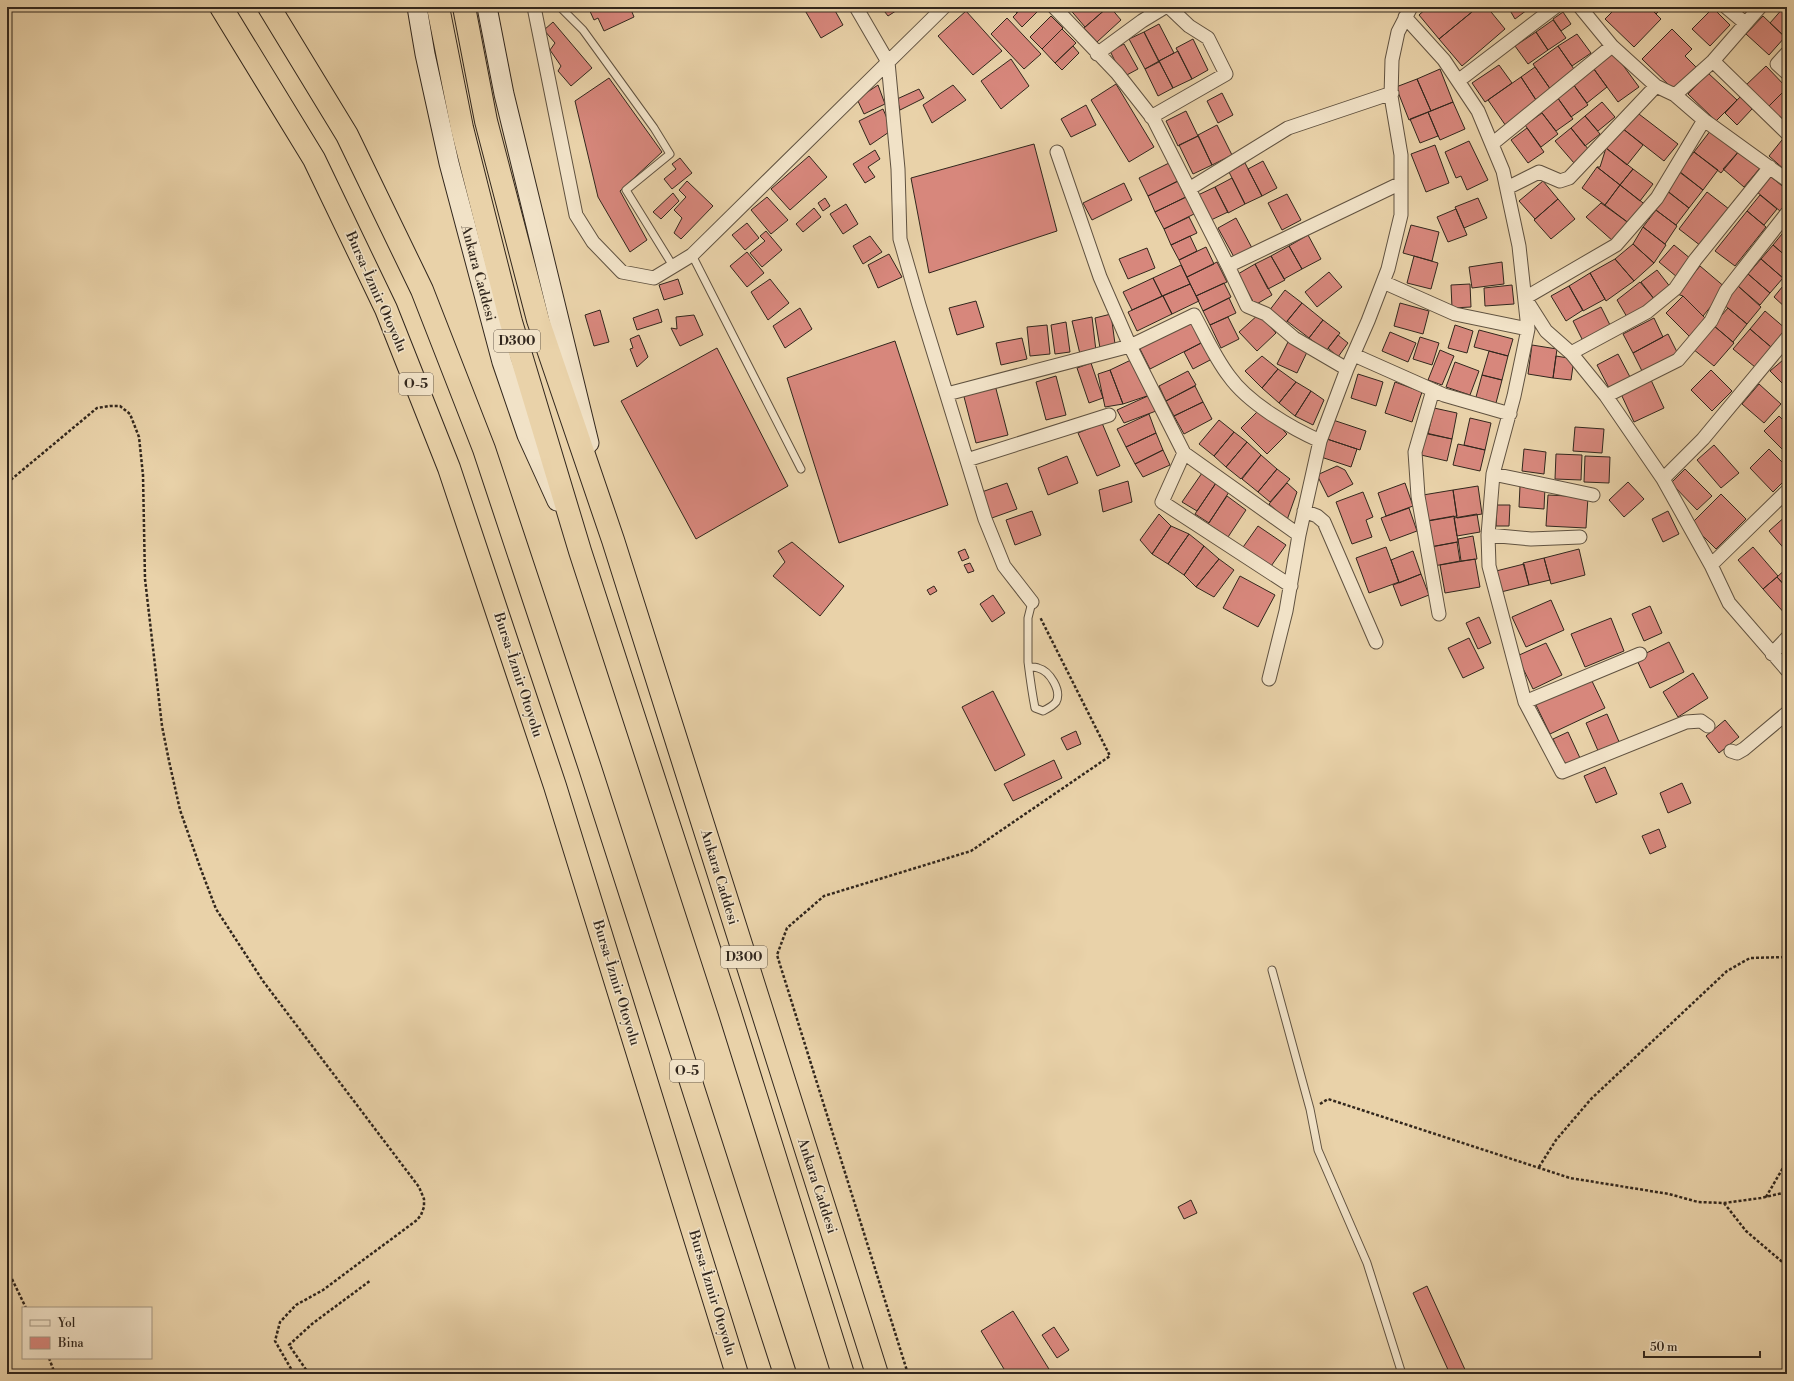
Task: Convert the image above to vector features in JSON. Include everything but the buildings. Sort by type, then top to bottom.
[{"type":"highway","name":"Bursa-İzmir Otoyolu","points":[[221,7],[314,159],[386,309],[449,468],[555,786],[737,1374]]},
{"type":"highway","name":"O-5","points":[[269,7],[347,135],[422,290],[484,449],[592,776],[785,1374]]},
{"type":"highway","name":"Ankara Caddesi","points":[[438,7],[462,128],[511,322],[580,551],[729,1010],[843,1374]]},
{"type":"highway","name":"Ankara Caddesi","points":[[464,7],[486,122],[538,320],[613,540],[877,1374]]},
{"type":"main road","name":"Ankara Caddesi","points":[[417,7],[425,54],[449,163],[502,362],[527,435],[580,551]]},
{"type":"main road","name":"Ankara Caddesi","points":[[487,7],[506,102],[613,540]]},
{"type":"street","points":[[534,7],[576,215],[593,242],[622,272],[654,278],[692,254],[941,8]]},
{"type":"street","points":[[856,7],[888,62],[898,169],[900,239],[985,519],[1004,566],[1032,602]]},
{"type":"street","points":[[1054,7],[1117,73],[1151,117],[1189,189],[1247,306],[1266,314],[1294,338],[1347,369]]},
{"type":"street","points":[[1098,54],[1165,7]]},
{"type":"street","points":[[1151,117],[1226,74],[1208,38],[1189,26],[1169,7]]},
{"type":"street","points":[[1458,81],[1555,7]]},
{"type":"street","points":[[1580,7],[1612,46],[1656,86],[1675,95],[1704,120],[1787,180]]},
{"type":"street","points":[[1726,7],[1745,23]]},
{"type":"street","points":[[1675,95],[1713,61],[1760,7]]},
{"type":"street","points":[[1269,679],[1286,611],[1299,535],[1320,441],[1347,369],[1383,282],[1401,215],[1401,155],[1392,93],[1392,60],[1398,32],[1408,12],[1444,60],[1478,111],[1503,171],[1519,246],[1528,329],[1510,414],[1493,474],[1488,535],[1489,566],[1525,702],[1562,772],[1686,722],[1701,721],[1708,726]]},
{"type":"street","points":[[1492,144],[1612,46]]},
{"type":"street","points":[[1787,53],[1777,64],[1787,73]]},
{"type":"street","points":[[1713,61],[1787,133]]},
{"type":"street","points":[[1507,188],[1539,172],[1560,181],[1569,178],[1656,86]]},
{"type":"street","points":[[1189,189],[1288,128],[1392,93]]},
{"type":"street","points":[[1525,298],[1616,245],[1656,198],[1704,120]]},
{"type":"street","points":[[1057,152],[1100,277],[1130,346],[1184,453],[1299,535]]},
{"type":"street","points":[[1571,353],[1647,312],[1675,289],[1695,260],[1770,167]]},
{"type":"street","points":[[1228,266],[1401,183]]},
{"type":"street","points":[[1606,396],[1678,360],[1711,321],[1726,291],[1787,214]]},
{"type":"street","points":[[1383,282],[1455,314],[1528,329]]},
{"type":"street","points":[[1525,298],[1546,331],[1571,353],[1606,396],[1663,479],[1711,565],[1729,603],[1787,670]]},
{"type":"street","points":[[947,394],[1130,346],[1194,315],[1229,377],[1245,394],[1296,430],[1320,441]]},
{"type":"street","points":[[1663,479],[1703,439],[1787,338]]},
{"type":"street","points":[[1354,355],[1433,390],[1510,414]]},
{"type":"street","points":[[1433,390],[1415,452],[1418,496],[1439,614]]},
{"type":"street","points":[[967,460],[1109,415]]},
{"type":"street","points":[[1184,453],[1162,502],[1291,586]]},
{"type":"street","points":[[1493,474],[1593,495]]},
{"type":"street","points":[[1711,565],[1787,491]]},
{"type":"street","points":[[1304,511],[1317,516],[1324,522],[1376,642]]},
{"type":"street","points":[[1488,535],[1531,539],[1580,537]]},
{"type":"street","points":[[1772,654],[1787,638]]},
{"type":"street","points":[[1525,702],[1640,654]]},
{"type":"street","points":[[1731,750],[1737,753],[1744,749],[1787,713]]},
{"type":"lane","points":[[560,7],[583,30],[654,128],[670,154],[626,190],[673,266]]},
{"type":"lane","points":[[692,254],[801,469]]},
{"type":"lane","points":[[1029,667],[1039,668],[1048,674],[1056,686],[1058,697],[1055,703],[1043,711],[1035,708],[1030,687],[1029,667],[1028,618],[1032,602]]},
{"type":"lane","points":[[1272,970],[1310,1109],[1318,1150],[1367,1263],[1402,1374]]},
{"type":"path","points":[[7,483],[97,408],[120,406],[130,414],[139,437],[143,475],[145,579],[162,726],[180,810],[200,867],[216,909],[263,981],[419,1187],[424,1199],[421,1215],[405,1230],[323,1290],[296,1305],[280,1322],[275,1341],[294,1374]]},
{"type":"path","points":[[908,1374],[777,955],[786,928],[824,896],[971,851],[1110,756],[1032,602]]},
{"type":"path","points":[[1539,1168],[1556,1140],[1591,1099],[1727,971],[1750,958],[1787,957]]},
{"type":"path","points":[[1310,1109],[1328,1100],[1570,1178],[1669,1194],[1698,1202],[1724,1203],[1766,1197],[1787,1192]]},
{"type":"path","points":[[1766,1197],[1787,1161]]},
{"type":"path","points":[[1724,1203],[1746,1231],[1787,1266]]},
{"type":"path","points":[[12,1279],[26,1307]]},
{"type":"path","points":[[309,1374],[289,1345],[312,1324],[371,1280]]},
{"type":"path","points":[[49,1359],[55,1374]]}]
